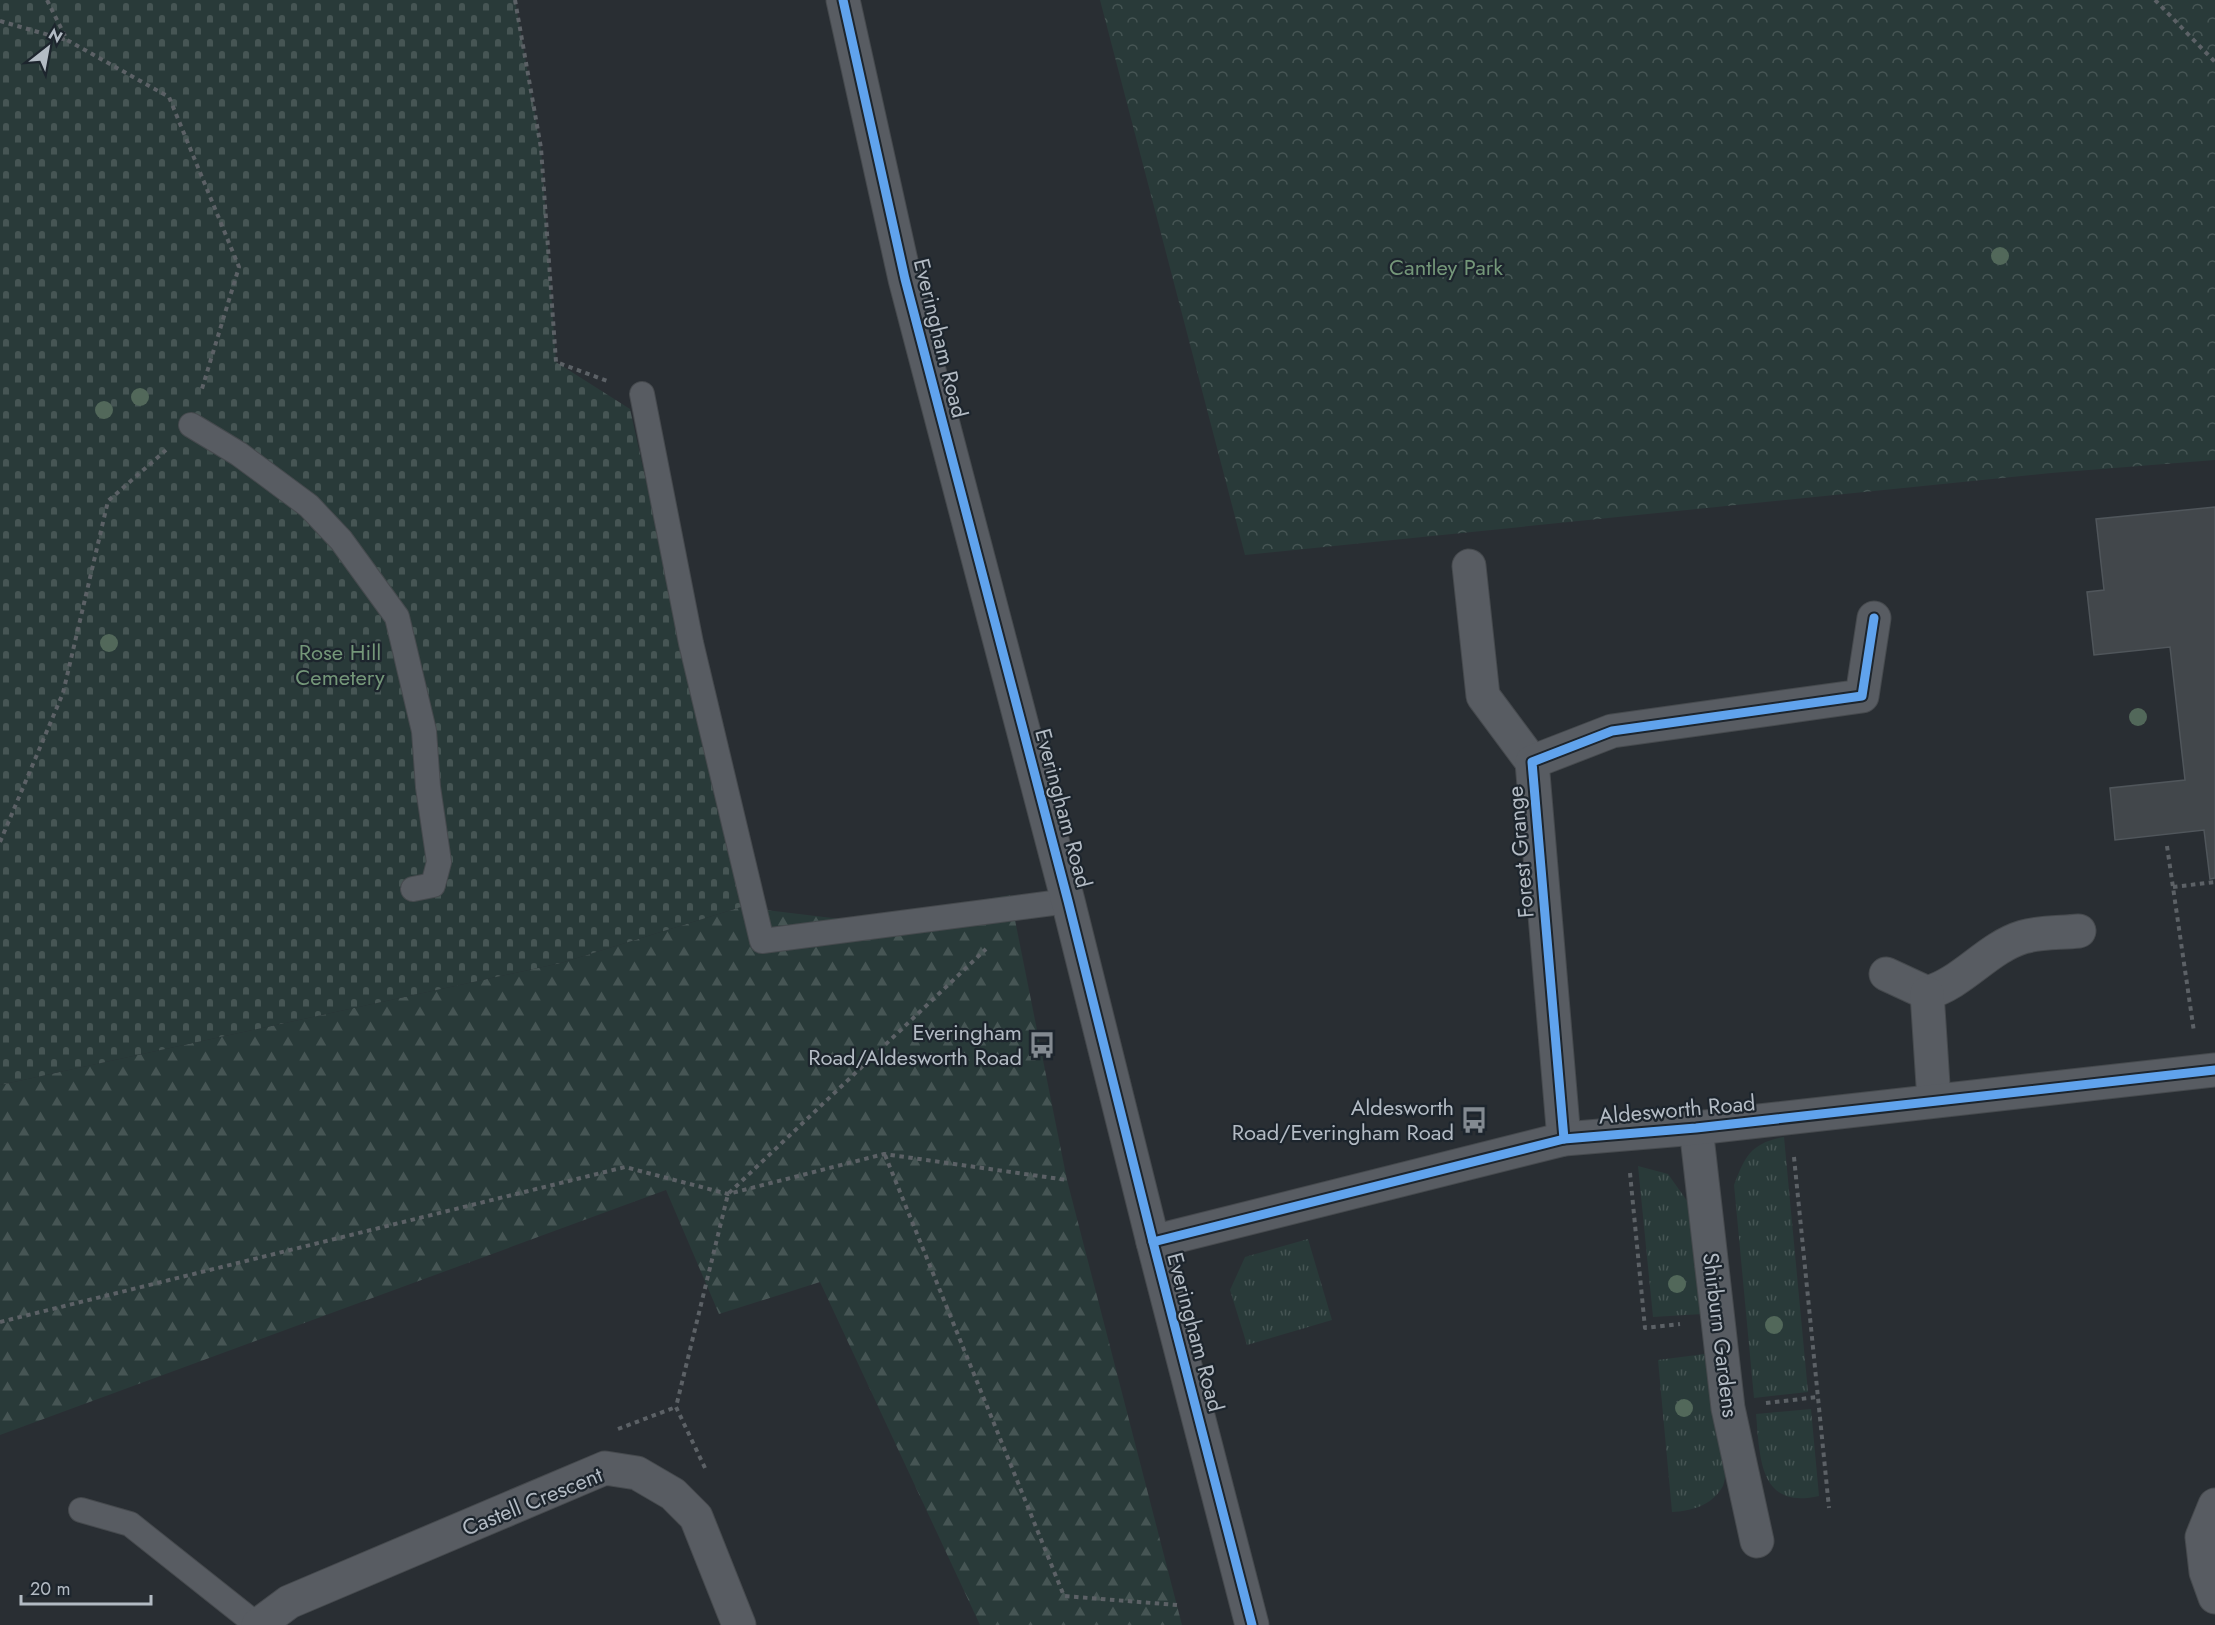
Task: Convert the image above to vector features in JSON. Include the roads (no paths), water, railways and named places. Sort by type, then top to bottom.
[{"type":"street","name":"Everingham Road","points":[[843,0],[905,279],[1068,901],[1152,1242],[1252,1625]]},
{"type":"street","name":"Forest Grange","points":[[1469,566],[1483,696],[1532,762],[1564,1139]]},
{"type":"street","name":"Forest Grange","points":[[1532,762],[1612,731],[1862,696],[1874,618]]},
{"type":"street","points":[[1886,974],[1927,993],[1942,989],[2003,947],[2023,937],[2079,931]]},
{"type":"street","points":[[1927,993],[1934,1100]]},
{"type":"street","name":"Aldesworth Road","points":[[1152,1242],[1564,1139],[1696,1128],[2207,1071]]},
{"type":"street","name":"Shirburn Gardens","points":[[1696,1128],[1728,1408],[1757,1541]]},
{"type":"street","name":"Castell Crescent","points":[[258,1625],[289,1602],[605,1468],[637,1473],[673,1494],[696,1518],[739,1625]]},
{"type":"street","points":[[2215,1505],[2202,1537],[2206,1572],[2215,1597]]},
{"type":"lane","points":[[642,394],[690,643],[762,941],[1068,901]]},
{"type":"lane","points":[[191,425],[239,454],[309,506],[341,540],[397,617],[424,731],[428,787],[439,862],[434,885],[413,889]]},
{"type":"lane","points":[[81,1510],[129,1524],[258,1625]]},
{"type":"place","name":"Everingham Road/Aldesworth Road","points":[[1042,1045]]},
{"type":"place","name":"Aldesworth Road/Everingham Road","points":[[1474,1120]]},
{"type":"park label","name":"Cantley Park","points":[[1446,267]]},
{"type":"park label","name":"Rose Hill Cemetery","points":[[340,664]]}]
